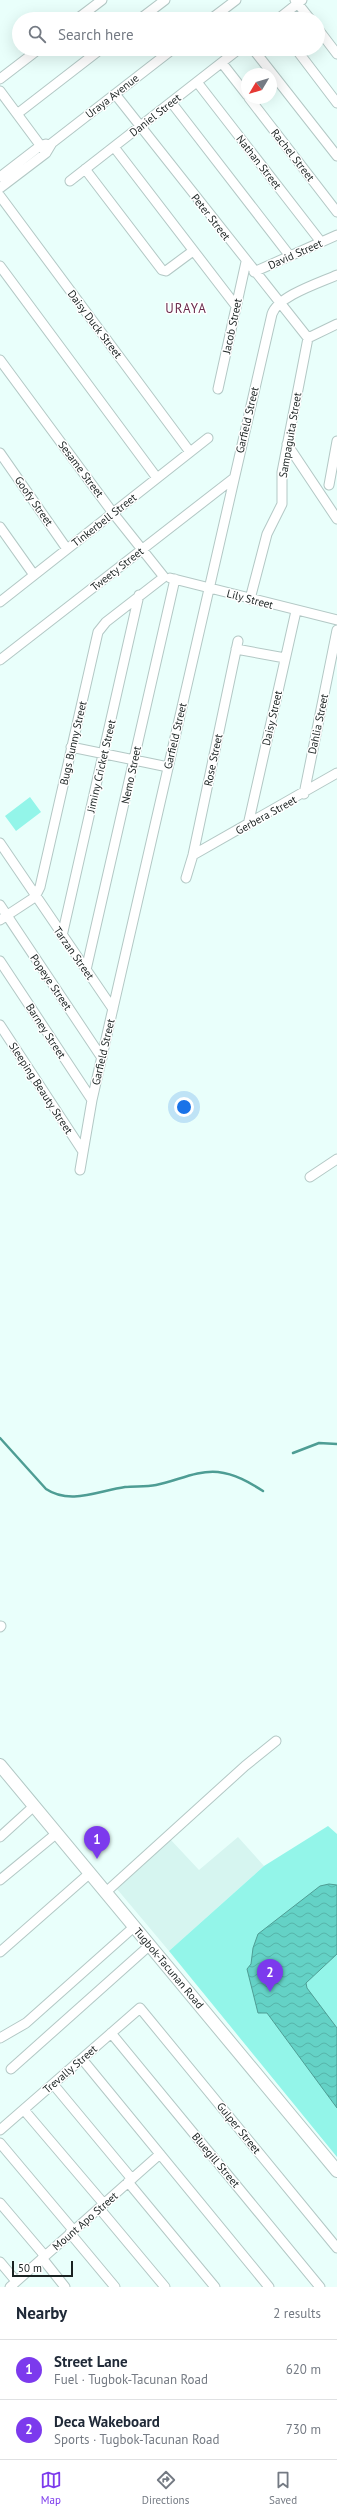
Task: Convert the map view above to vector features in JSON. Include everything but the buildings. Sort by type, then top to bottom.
[{"type":"street","points":[[86,12],[102,0]]},
{"type":"street","points":[[149,12],[164,0]]},
{"type":"street","points":[[220,12],[236,0]]},
{"type":"street","points":[[286,12],[299,1],[306,12]]},
{"type":"street","points":[[325,38],[337,54]]},
{"type":"street","points":[[0,79],[30,56]]},
{"type":"street","points":[[17,114],[92,56]]},
{"type":"street","name":"Uraya Avenue","points":[[0,177],[52,143],[164,56]]},
{"type":"street","name":"Daniel Street","points":[[70,181],[231,56]]},
{"type":"street","points":[[258,56],[337,156]]},
{"type":"street","points":[[301,56],[337,103]]},
{"type":"street","points":[[222,63],[241,87]]},
{"type":"street","name":"Nathan Street","points":[[197,82],[321,242]]},
{"type":"street","points":[[0,91],[43,149]]},
{"type":"street","name":"Peter Street","points":[[116,94],[279,304],[308,338]]},
{"type":"street","points":[[171,102],[290,256]]},
{"type":"street","name":"Rachel Street","points":[[254,104],[337,212]]},
{"type":"street","points":[[114,147],[236,306]]},
{"type":"street","name":"Uraya Avenue","points":[[0,188],[43,149]]},
{"type":"street","points":[[85,169],[162,270],[166,271],[193,251]]},
{"type":"street","name":"Daisy Duck Street","points":[[0,196],[190,452]]},
{"type":"street","name":"David Street","points":[[254,272],[337,235]]},
{"type":"street","name":"Jacob Street","points":[[218,389],[246,262]]},
{"type":"street","points":[[0,266],[157,478]]},
{"type":"street","points":[[279,304],[337,276]]},
{"type":"street","name":"Garfield Street","points":[[80,1170],[82,1150],[92,1100],[208,588],[270,321],[273,310],[279,304]]},
{"type":"street","points":[[308,338],[337,324]]},
{"type":"street","name":"Sampaguita Street","points":[[250,599],[268,534],[282,504],[282,472],[308,338]]},
{"type":"street","name":"Sesame Street","points":[[0,360],[113,513],[164,576]]},
{"type":"street","name":"Tinkerbell Street","points":[[0,602],[208,438]]},
{"type":"street","points":[[319,490],[333,483],[337,441]]},
{"type":"street","points":[[287,444],[337,519]]},
{"type":"street","name":"Goofy Street","points":[[0,453],[67,549]]},
{"type":"street","name":"Tweety Street","points":[[0,660],[234,478]]},
{"type":"street","points":[[0,527],[34,575]]},
{"type":"street","name":"Lily Street","points":[[164,576],[296,611],[337,620]]},
{"type":"street","name":"Bugs Bunny Street","points":[[35,897],[42,882],[71,747],[100,628],[164,576]]},
{"type":"street","name":"Nemo Street","points":[[86,970],[175,580]]},
{"type":"street","name":"Jiminy Cricket Street","points":[[62,936],[139,595]]},
{"type":"street","name":"Daisy Street","points":[[248,825],[296,611]]},
{"type":"street","name":"Dahlia Street","points":[[304,794],[333,669],[337,630]]},
{"type":"street","name":"Rose Street","points":[[186,878],[193,854],[237,645],[286,658]]},
{"type":"street","points":[[71,747],[168,767]]},
{"type":"street","name":"Gerbera Street","points":[[193,854],[304,794],[337,774]]},
{"type":"street","points":[[0,843],[35,897],[3,918]]},
{"type":"street","name":"Tarzan Street","points":[[35,897],[113,1009]]},
{"type":"street","name":"Popeye Street","points":[[0,905],[3,918],[102,1058]]},
{"type":"street","name":"Barney Street","points":[[0,961],[92,1100]]},
{"type":"street","name":"Sleeping Beauty Street","points":[[0,1025],[82,1150]]},
{"type":"street","points":[[310,1177],[337,1160]]},
{"type":"street","points":[[106,1892],[240,1770],[276,1741]]},
{"type":"street","name":"Tugbok-Tacunan Road","points":[[0,1765],[337,2171]]},
{"type":"street","points":[[0,1837],[34,1806]]},
{"type":"street","points":[[0,1880],[56,1833]]},
{"type":"street","points":[[0,1952],[90,1873]]},
{"type":"street","points":[[0,2038],[26,2023],[135,1926]]},
{"type":"street","points":[[12,2069],[150,1945]]},
{"type":"street","name":"Trevally Street","points":[[0,2130],[140,2008]]},
{"type":"street","name":"Gulper Street","points":[[140,2008],[337,2248]]},
{"type":"street","name":"Bluegill Street","points":[[111,2033],[320,2287]]},
{"type":"street","points":[[82,2059],[268,2287]]},
{"type":"street","points":[[53,2084],[215,2287]]},
{"type":"street","points":[[24,2110],[165,2287]]},
{"type":"street","points":[[0,2143],[115,2287]]},
{"type":"street","name":"Mount Apo Street","points":[[14,2285],[43,2257],[160,2154]]},
{"type":"street","points":[[0,2202],[65,2287]]},
{"type":"street","points":[[0,2262],[14,2285]]},
{"type":"shaded area","points":[[30,797],[41,812],[16,831],[5,816]]},
{"type":"shaded area","points":[[328,1826],[337,1834],[337,2157],[169,1951],[264,1866]]},
{"type":"shaded area","points":[[238,1837],[264,1866],[169,1951],[117,1889],[170,1839],[199,1870]]},
{"type":"water","points":[[329,1884],[337,1885],[337,1954],[306,1983],[307,1988],[337,2028],[337,2108],[267,2013],[258,2013],[247,1969],[251,1964],[253,1948],[258,1934],[320,1886]]},
{"type":"waterway","points":[[0,1438],[46,1489],[55,1494],[65,1496],[84,1496],[125,1487],[156,1485],[194,1474],[210,1472],[224,1473],[236,1477],[263,1491]]},
{"type":"waterway","points":[[293,1453],[319,1443],[337,1444]]},
{"type":"place","name":"Street Lane","points":[[97,1859]]},
{"type":"place","name":"Deca Wakeboard","points":[[270,1992]]},
{"type":"district","name":"URAYA","points":[[186,308]]}]
